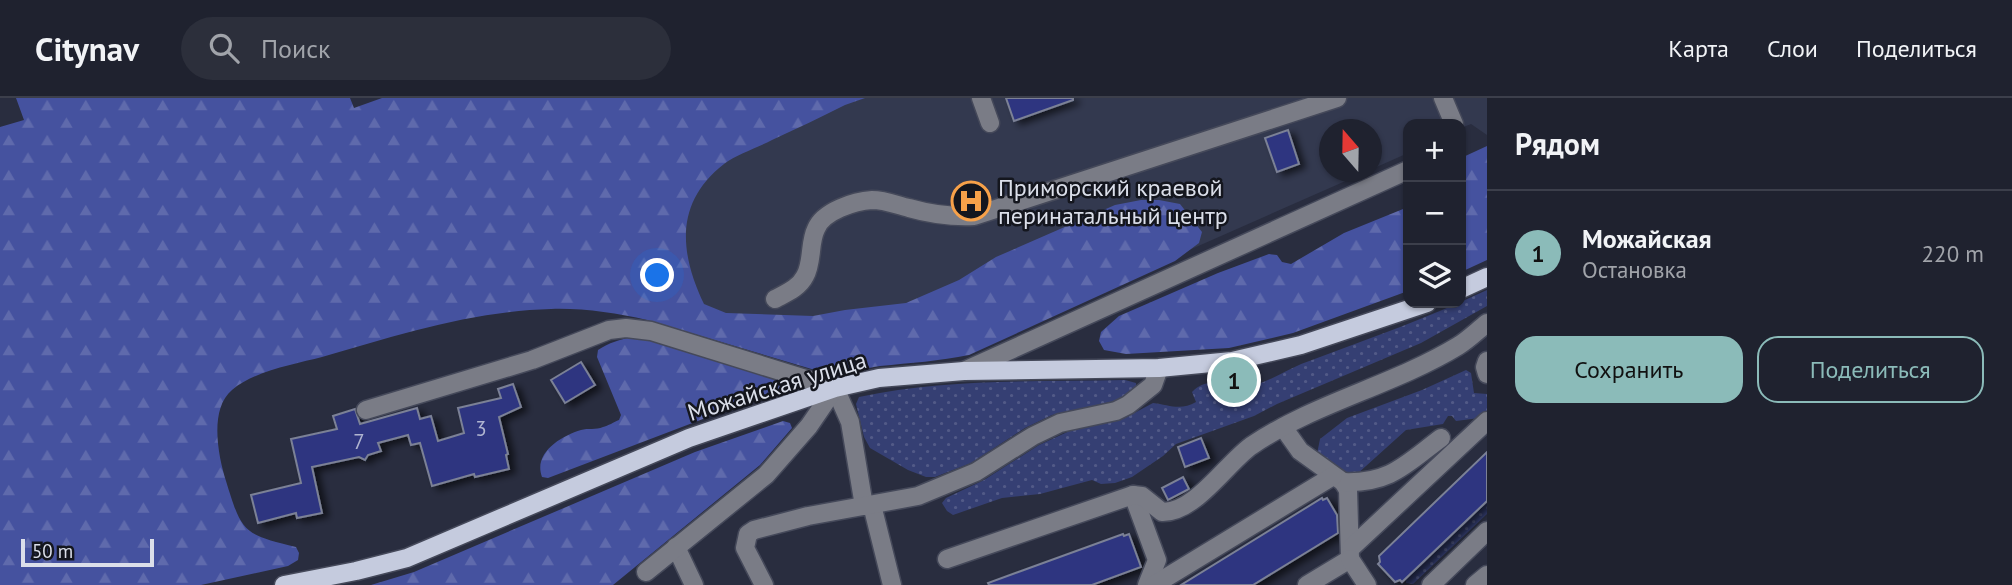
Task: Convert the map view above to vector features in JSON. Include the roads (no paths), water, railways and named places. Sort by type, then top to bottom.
[{"type":"main road","points":[[1466,287],[1487,277]]},
{"type":"main road","name":"Можайская улица","points":[[284,585],[407,558],[689,438],[835,388],[879,378],[964,371],[1159,368],[1232,361],[1269,353],[1411,308]]},
{"type":"lane","points":[[981,98],[990,122]]},
{"type":"lane","points":[[775,299],[796,288],[805,277],[816,228],[829,214],[846,206],[869,200],[890,202],[951,217],[974,216],[1338,98]]},
{"type":"lane","points":[[1443,98],[1452,119]]},
{"type":"lane","points":[[964,371],[1403,172]]},
{"type":"lane","points":[[947,559],[1133,495],[1142,496],[1162,512],[1170,512],[1206,491],[1248,448],[1283,426],[1422,366],[1460,345],[1487,323]]},
{"type":"lane","points":[[366,410],[532,360],[609,330],[626,328],[651,331],[835,388],[850,422],[868,506],[892,585]]},
{"type":"lane","points":[[1487,361],[1487,374]]},
{"type":"lane","points":[[764,585],[745,548],[748,534],[754,530],[808,516],[918,496],[976,472],[1033,436],[1060,424],[1116,411],[1153,385],[1159,368]]},
{"type":"lane","points":[[646,572],[729,513],[787,453],[835,388]]},
{"type":"lane","points":[[1307,585],[1350,553],[1487,421]]},
{"type":"lane","points":[[1283,426],[1300,451],[1338,479],[1348,490],[1350,553],[1367,585]]},
{"type":"lane","points":[[1154,585],[1338,479],[1364,483],[1394,474],[1441,438]]},
{"type":"lane","points":[[1133,495],[1157,560],[1147,585]]},
{"type":"lane","points":[[1431,585],[1487,531]]},
{"type":"lane","points":[[677,548],[694,585]]},
{"type":"lane","points":[[1475,585],[1487,575]]},
{"type":"place","name":"Приморский краевой перинатальный центр","points":[[971,201]]},
{"type":"place","name":"Можайская","points":[[1234,380]]}]
